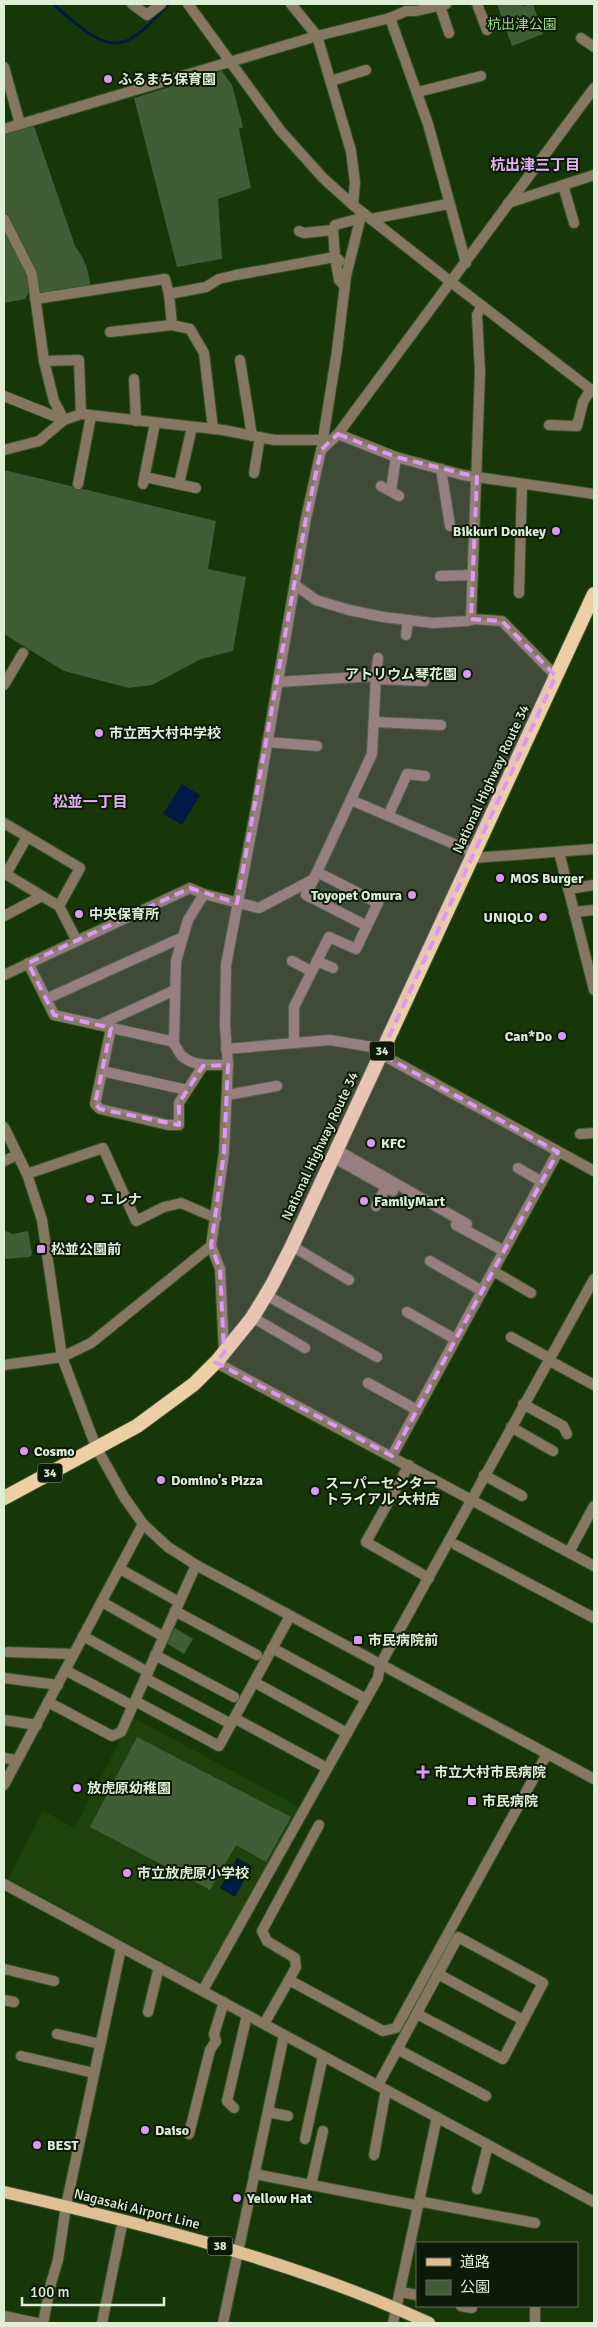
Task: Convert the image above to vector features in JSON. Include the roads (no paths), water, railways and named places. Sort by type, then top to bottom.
[{"type":"highway","name":"National Highway Route 34","points":[[4,1498],[137,1426],[167,1405],[220,1358],[252,1317],[292,1246],[594,594]]},
{"type":"main road","name":"Nagasaki Airport Line","points":[[4,2192],[123,2220],[238,2251],[396,2308],[429,2323]]},
{"type":"street","points":[[132,4],[147,15],[161,4]]},
{"type":"street","points":[[188,4],[280,130],[323,178],[365,216],[593,391],[582,402],[577,426],[549,424]]},
{"type":"street","points":[[291,4],[317,36],[351,151],[355,182],[352,204]]},
{"type":"street","points":[[477,4],[487,30]]},
{"type":"street","points":[[4,129],[317,36],[390,18],[404,7],[443,5],[449,33]]},
{"type":"street","points":[[390,18],[418,92],[441,165],[448,204],[466,262]]},
{"type":"street","points":[[581,38],[594,47]]},
{"type":"street","points":[[4,66],[20,124]]},
{"type":"street","points":[[330,81],[366,70]]},
{"type":"street","points":[[418,92],[481,76]]},
{"type":"street","points":[[4,450],[39,441],[64,420],[86,415],[213,429],[274,440],[322,445],[338,434],[594,88]]},
{"type":"street","points":[[508,203],[594,175]]},
{"type":"street","points":[[563,185],[574,223]]},
{"type":"street","points":[[345,286],[339,280],[335,257],[333,230],[335,225],[365,216],[448,204]]},
{"type":"street","points":[[365,216],[349,266],[345,286],[322,445],[306,518],[268,742],[226,965],[226,1049],[228,1065],[224,1152],[211,1246],[220,1269],[220,1358],[392,1456],[594,1566]]},
{"type":"street","points":[[4,219],[32,274],[44,361],[54,401],[64,420]]},
{"type":"street","points":[[299,231],[304,234],[333,230]]},
{"type":"street","points":[[169,294],[206,287],[219,279],[236,275],[335,257],[349,266]]},
{"type":"street","points":[[35,299],[165,279],[169,294],[172,325]]},
{"type":"street","points":[[471,620],[480,372],[477,315],[482,306]]},
{"type":"street","points":[[110,332],[172,325],[190,329],[204,353],[213,429]]},
{"type":"street","points":[[44,361],[83,359],[86,415],[78,484]]},
{"type":"street","points":[[240,360],[239,384],[256,437],[254,472]]},
{"type":"street","points":[[134,379],[136,421]]},
{"type":"street","points":[[4,396],[64,420]]},
{"type":"street","points":[[155,423],[144,480],[196,488]]},
{"type":"street","points":[[179,484],[192,427]]},
{"type":"street","points":[[338,434],[396,457],[441,469],[477,477],[594,494]]},
{"type":"street","points":[[381,486],[395,493],[396,457]]},
{"type":"street","points":[[441,469],[450,526]]},
{"type":"street","points":[[519,593],[522,484]]},
{"type":"street","points":[[440,576],[473,575]]},
{"type":"street","points":[[295,586],[316,600],[349,610],[408,620],[433,623],[471,620],[502,621],[556,676]]},
{"type":"street","points":[[406,635],[408,620]]},
{"type":"street","points":[[4,685],[23,653]]},
{"type":"street","points":[[367,926],[306,895],[372,754],[378,658]]},
{"type":"street","points":[[278,682],[376,677],[424,681]]},
{"type":"street","points":[[374,722],[441,725]]},
{"type":"street","points":[[268,742],[317,746]]},
{"type":"street","points":[[397,769],[407,774],[425,776]]},
{"type":"street","points":[[388,816],[407,774]]},
{"type":"street","points":[[351,800],[474,855],[594,849]]},
{"type":"street","points":[[4,822],[80,868],[59,906]]},
{"type":"street","points":[[27,837],[5,873],[59,906],[77,941]]},
{"type":"street","points":[[559,852],[594,990]]},
{"type":"street","points":[[4,975],[190,888],[204,894],[259,908],[316,875]]},
{"type":"street","points":[[294,1042],[294,1007],[329,937],[356,949],[378,904],[316,875]]},
{"type":"street","points":[[568,889],[594,885]]},
{"type":"street","points":[[204,894],[188,920],[176,960],[174,1043],[182,1057],[203,1066],[228,1065]]},
{"type":"street","points":[[4,916],[42,896]]},
{"type":"street","points":[[574,912],[594,910]]},
{"type":"street","points":[[46,999],[183,937]]},
{"type":"street","points":[[317,960],[333,968]]},
{"type":"street","points":[[292,961],[311,971]]},
{"type":"street","points":[[28,963],[54,1015],[174,1043]]},
{"type":"street","points":[[99,1025],[175,990]]},
{"type":"street","points":[[111,1028],[95,1104],[100,1109],[168,1125],[179,1125],[179,1102],[203,1066]]},
{"type":"street","points":[[226,1049],[330,1040],[382,1051],[594,1171]]},
{"type":"street","points":[[102,1071],[188,1090]]},
{"type":"street","points":[[227,1095],[276,1086]]},
{"type":"street","points":[[4,1127],[26,1174],[42,1220],[48,1250],[62,1357],[96,1447],[124,1497],[143,1524],[168,1547],[196,1565],[594,1779]]},
{"type":"street","points":[[580,1134],[594,1132]]},
{"type":"street","points":[[26,1174],[103,1148],[136,1221],[164,1207],[181,1203],[216,1218]]},
{"type":"street","points":[[392,1456],[558,1152]]},
{"type":"street","points":[[335,1153],[390,1189],[376,1206]]},
{"type":"street","points":[[335,1153],[467,1224]]},
{"type":"street","points":[[4,1161],[17,1154]]},
{"type":"street","points":[[518,1168],[542,1182]]},
{"type":"street","points":[[442,1216],[504,1251]]},
{"type":"street","points":[[4,1365],[62,1357],[91,1343],[211,1246]]},
{"type":"street","points":[[292,1246],[349,1280]]},
{"type":"street","points":[[430,1261],[482,1291]]},
{"type":"street","points":[[493,1271],[531,1293]]},
{"type":"street","points":[[202,1990],[378,1678],[380,1665],[594,1279]]},
{"type":"street","points":[[266,1295],[378,1357]]},
{"type":"street","points":[[407,1312],[456,1340]]},
{"type":"street","points":[[252,1317],[305,1348]]},
{"type":"street","points":[[511,1337],[594,1385]]},
{"type":"street","points":[[368,1383],[417,1410]]},
{"type":"street","points":[[523,1404],[563,1426],[567,1434]]},
{"type":"street","points":[[511,1427],[553,1451]]},
{"type":"street","points":[[409,1465],[366,1542],[429,1578]]},
{"type":"street","points":[[484,1475],[522,1496]]},
{"type":"street","points":[[569,1552],[594,1506]]},
{"type":"street","points":[[4,1785],[143,1524]]},
{"type":"street","points":[[456,1545],[594,1618]]},
{"type":"street","points":[[48,1702],[112,1736],[121,1732],[196,1565]]},
{"type":"street","points":[[120,1569],[257,1655]]},
{"type":"street","points":[[102,1602],[164,1637]]},
{"type":"street","points":[[66,1670],[219,1746],[290,1616]]},
{"type":"street","points":[[83,1636],[146,1675],[327,1768]]},
{"type":"street","points":[[272,1648],[366,1699]]},
{"type":"street","points":[[8,1652],[73,1654]]},
{"type":"street","points":[[155,1654],[234,1697]]},
{"type":"street","points":[[4,1678],[58,1685]]},
{"type":"street","points":[[254,1682],[347,1733]]},
{"type":"street","points":[[4,1720],[37,1725]]},
{"type":"street","points":[[289,1980],[383,2031],[396,2028],[547,1754]]},
{"type":"street","points":[[4,1758],[17,1760]]},
{"type":"street","points":[[264,2024],[296,1967],[295,1958],[267,1941],[262,1931],[319,1825]]},
{"type":"street","points":[[4,1884],[594,2202]]},
{"type":"street","points":[[374,2155],[382,2088],[397,2049],[458,1937],[543,1983],[503,2059],[417,2014]]},
{"type":"street","points":[[43,2323],[58,2260],[66,2206],[121,1948]]},
{"type":"street","points":[[148,2012],[159,1967]]},
{"type":"street","points":[[4,1969],[54,1981]]},
{"type":"street","points":[[438,1974],[523,2020]]},
{"type":"street","points":[[189,2134],[210,2050],[216,2041],[214,2034],[224,2002]]},
{"type":"street","points":[[234,2108],[227,2101],[247,2015]]},
{"type":"street","points":[[57,2034],[100,2044]]},
{"type":"street","points":[[223,2323],[284,2035]]},
{"type":"street","points":[[397,2049],[486,2096]]},
{"type":"street","points":[[20,2056],[94,2073]]},
{"type":"street","points":[[305,2139],[323,2056]]},
{"type":"street","points":[[268,2112],[288,2116]]},
{"type":"street","points":[[393,2323],[437,2117]]},
{"type":"street","points":[[311,2185],[323,2131]]},
{"type":"street","points":[[477,2189],[488,2145]]},
{"type":"street","points":[[254,2174],[415,2205],[423,2202],[468,2216],[535,2223]]},
{"type":"street","points":[[102,2323],[123,2220]]},
{"type":"street","points":[[401,2292],[416,2295]]},
{"type":"street","points":[[466,2307],[472,2308]]},
{"type":"street","points":[[535,2323],[536,2307]]},
{"type":"street","points":[[4,2316],[37,2323]]},
{"type":"water","points":[[182,784],[200,795],[182,825],[163,814]]},
{"type":"water","points":[[237,1858],[252,1866],[235,1897],[220,1888]]},
{"type":"waterway","points":[[53,4],[79,27],[111,43],[121,42],[137,35],[169,4]]},
{"type":"place","name":"ふるまち保育園","points":[[108,79]]},
{"type":"place","name":"Bikkuri Donkey","points":[[556,531]]},
{"type":"place","name":"アトリウム琴花園","points":[[467,674]]},
{"type":"place","name":"市立西大村中学校","points":[[99,733]]},
{"type":"place","name":"MOS Burger","points":[[500,878]]},
{"type":"place","name":"Toyopet Omura","points":[[412,895]]},
{"type":"place","name":"中央保育所","points":[[79,914]]},
{"type":"place","name":"UNIQLO","points":[[543,917]]},
{"type":"place","name":"Can*Do","points":[[562,1036]]},
{"type":"place","name":"KFC","points":[[371,1143]]},
{"type":"place","name":"エレナ","points":[[90,1199]]},
{"type":"place","name":"FamilyMart","points":[[364,1201]]},
{"type":"place","name":"松並公園前","points":[[41,1249]]},
{"type":"place","name":"Cosmo","points":[[24,1451]]},
{"type":"place","name":"Domino's Pizza","points":[[161,1480]]},
{"type":"place","name":"スーパーセンター トライアル 大村店","points":[[315,1491]]},
{"type":"place","name":"市民病院前","points":[[358,1640]]},
{"type":"place","name":"市立大村市民病院","points":[[423,1772]]},
{"type":"place","name":"放虎原幼稚園","points":[[77,1788]]},
{"type":"place","name":"市民病院","points":[[472,1801]]},
{"type":"place","name":"市立放虎原小学校","points":[[127,1873]]},
{"type":"place","name":"Daiso","points":[[145,2130]]},
{"type":"place","name":"BEST","points":[[37,2145]]},
{"type":"place","name":"Yellow Hat","points":[[237,2198]]},
{"type":"district","name":"杭出津三丁目","points":[[535,165]]},
{"type":"district","name":"松並一丁目","points":[[90,802]]},
{"type":"park label","name":"杭出津公園","points":[[522,24]]}]
